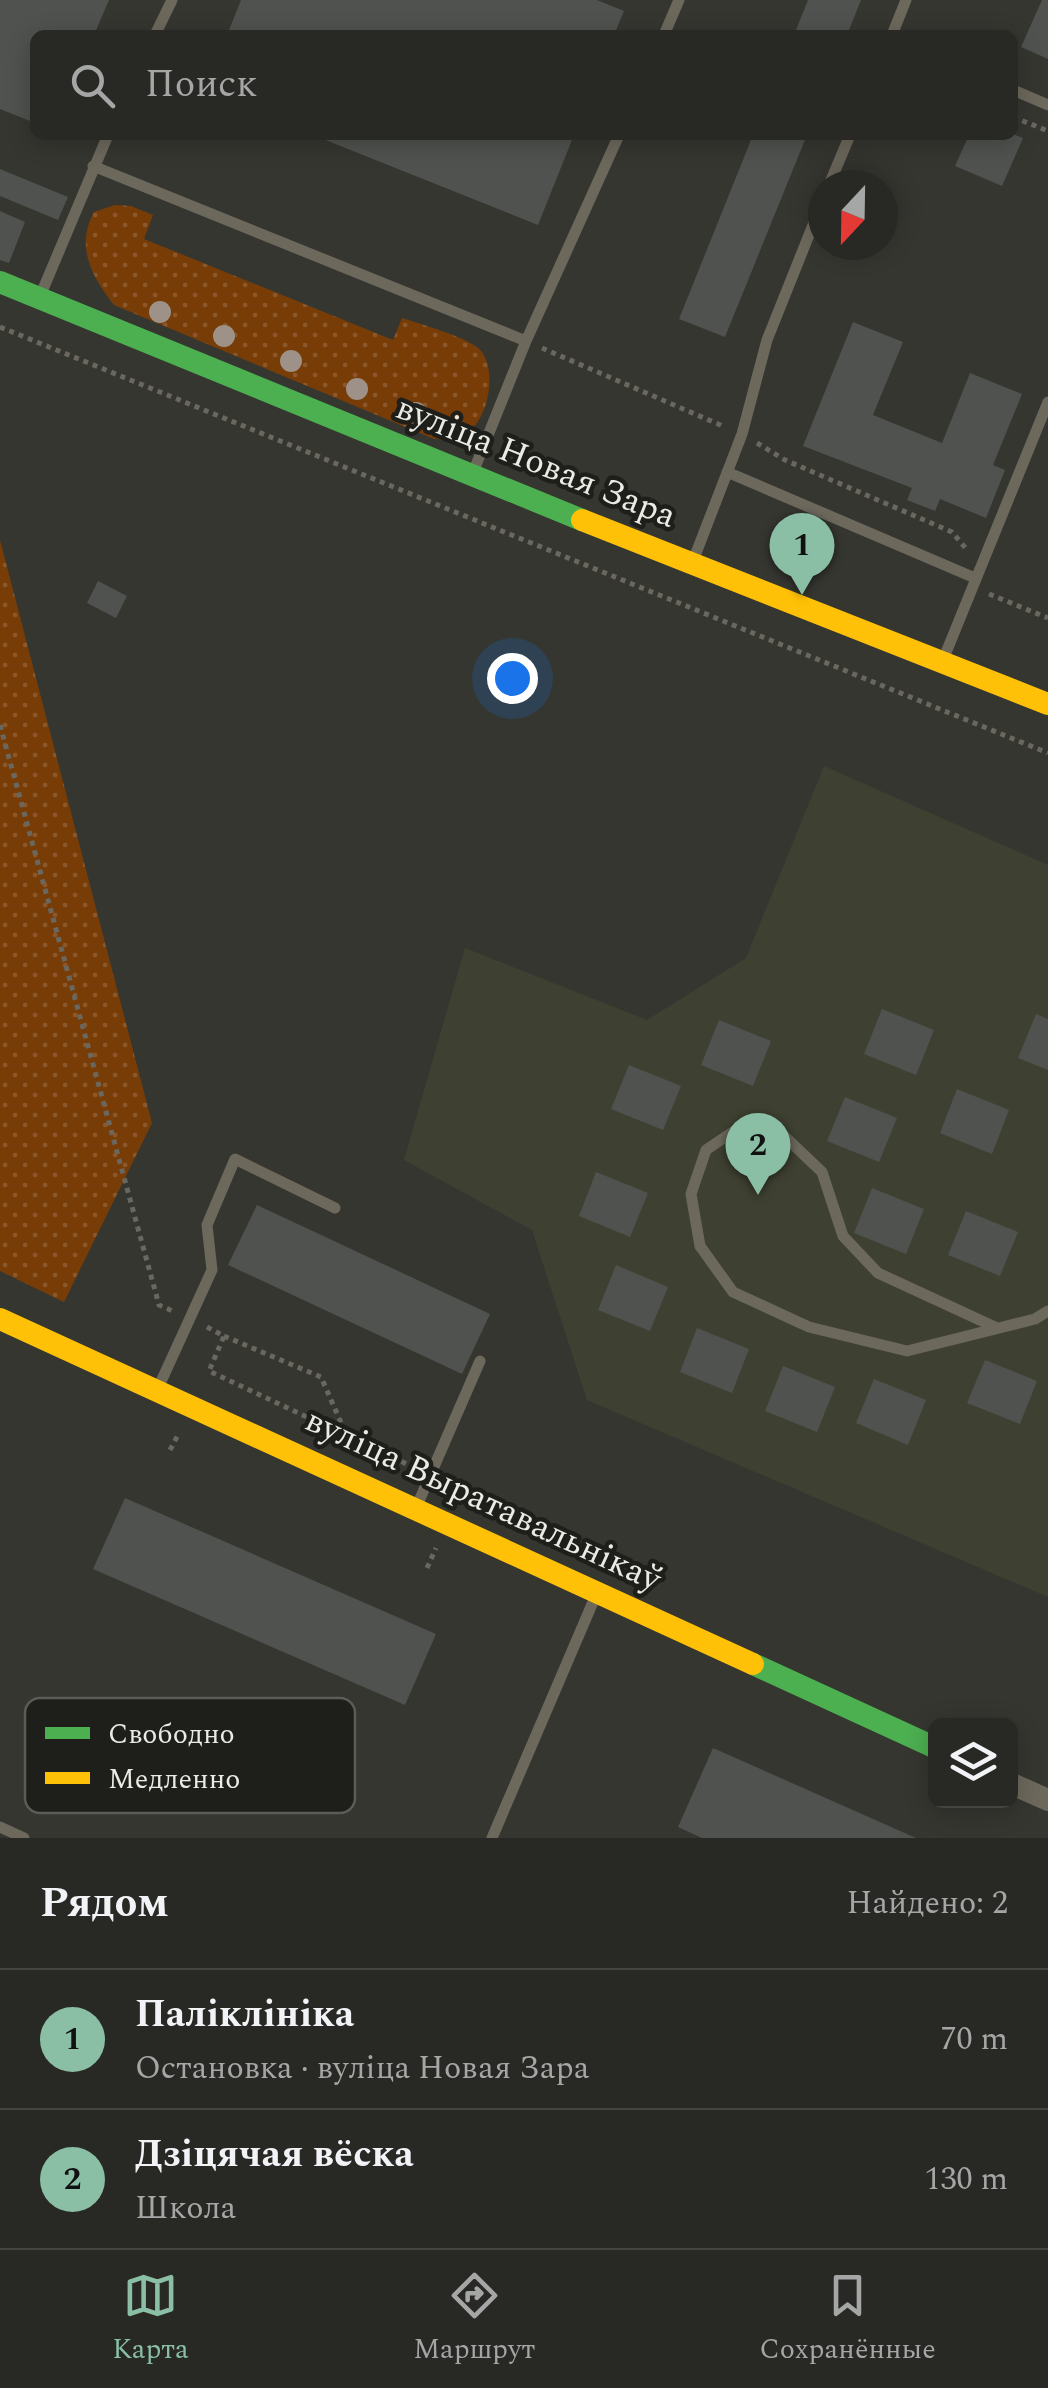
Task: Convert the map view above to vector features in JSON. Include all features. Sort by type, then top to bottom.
[{"type":"street","name":"вуліца Новая Зара","points":[[0,282],[471,476],[1048,704]]},
{"type":"street","name":"вуліца Выратавальнікаў","points":[[0,1319],[928,1744]]},
{"type":"street","points":[[1018,1787],[1048,1800]]},
{"type":"lane","points":[[158,30],[172,0]]},
{"type":"lane","points":[[666,30],[679,0]]},
{"type":"lane","points":[[894,30],[906,0]]},
{"type":"lane","points":[[1018,92],[1048,106]]},
{"type":"lane","points":[[40,298],[106,140]]},
{"type":"lane","points":[[471,476],[616,140]]},
{"type":"lane","points":[[835,170],[848,140]]},
{"type":"lane","points":[[93,166],[526,341]]},
{"type":"lane","points":[[693,561],[742,434],[766,340],[808,237]]},
{"type":"lane","points":[[942,660],[1048,402]]},
{"type":"lane","points":[[727,472],[975,578]]},
{"type":"lane","points":[[997,1328],[878,1273],[843,1236],[822,1172],[781,1132],[740,1127],[706,1150],[691,1194],[700,1246],[733,1292],[808,1327],[907,1351],[997,1328],[1035,1318],[1048,1311]]},
{"type":"lane","points":[[157,1390],[212,1270],[207,1225],[236,1159],[335,1208]]},
{"type":"lane","points":[[416,1508],[480,1361]]},
{"type":"lane","points":[[492,1838],[598,1591]]},
{"type":"lane","points":[[0,1827],[24,1838]]},
{"type":"path","points":[[1018,119],[1048,131]]},
{"type":"path","points":[[0,326],[1048,753]]},
{"type":"path","points":[[526,341],[742,434]]},
{"type":"path","points":[[0,725],[158,1304],[321,1377],[347,1436]]},
{"type":"path","points":[[224,1336],[208,1371],[461,1490],[427,1568]]},
{"type":"shaded area","points":[[115,205],[131,206],[153,215],[144,239],[393,340],[402,318],[467,341],[481,351],[489,373],[487,399],[476,424],[458,438],[434,439],[114,305],[93,272],[86,237],[94,212]]},
{"type":"shaded area","points":[[0,540],[152,1123],[64,1302],[0,1271]]},
{"type":"shaded area","points":[[824,766],[1048,865],[1048,1597],[587,1400],[532,1230],[404,1160],[465,948],[647,1020],[746,958]]},
{"type":"building","points":[[0,0],[109,0],[96,30],[30,30],[30,121],[0,109]]},
{"type":"building","points":[[241,0],[597,0],[624,11],[616,30],[229,30]]},
{"type":"building","points":[[808,0],[861,0],[849,30],[796,30]]},
{"type":"building","points":[[1042,0],[1048,0],[1048,59],[1021,47]]},
{"type":"building","points":[[1023,138],[1002,186],[955,166],[967,140]]},
{"type":"building","points":[[326,140],[572,140],[538,225]]},
{"type":"building","points":[[751,140],[805,140],[725,337],[679,319]]},
{"type":"building","points":[[0,169],[68,197],[58,220],[0,196]]},
{"type":"building","points":[[0,211],[25,222],[9,263],[0,260]]},
{"type":"building","points":[[853,322],[903,342],[873,415],[942,443],[970,373],[1022,394],[993,465],[1005,470],[986,518],[940,499],[935,511],[907,500],[912,488],[803,446]]},
{"type":"building","points":[[98,581],[127,596],[116,618],[87,603]]},
{"type":"building","points":[[882,1009],[934,1030],[916,1075],[864,1054]]},
{"type":"building","points":[[1036,1014],[1048,1019],[1048,1070],[1018,1058]]},
{"type":"building","points":[[719,1020],[771,1041],[753,1086],[701,1065]]},
{"type":"building","points":[[629,1065],[681,1086],[663,1130],[611,1109]]},
{"type":"building","points":[[957,1089],[1009,1110],[992,1154],[940,1133]]},
{"type":"building","points":[[845,1097],[897,1118],[879,1162],[827,1141]]},
{"type":"building","points":[[596,1172],[648,1193],[630,1237],[579,1216]]},
{"type":"building","points":[[872,1188],[924,1209],[906,1254],[854,1233]]},
{"type":"building","points":[[257,1205],[490,1314],[462,1374],[228,1265]]},
{"type":"building","points":[[966,1211],[1018,1232],[1000,1276],[948,1255]]},
{"type":"building","points":[[616,1265],[668,1287],[650,1331],[598,1310]]},
{"type":"building","points":[[697,1328],[749,1349],[732,1393],[680,1372]]},
{"type":"building","points":[[985,1360],[1037,1381],[1020,1424],[967,1403]]},
{"type":"building","points":[[783,1366],[835,1387],[817,1432],[765,1411]]},
{"type":"building","points":[[874,1379],[926,1400],[908,1445],[856,1423]]},
{"type":"building","points":[[125,1498],[436,1634],[405,1705],[93,1569]]},
{"type":"building","points":[[713,1748],[916,1838],[702,1838],[678,1827]]},
{"type":"traffic: fast","points":[[0,282],[582,520]]},
{"type":"traffic: fast","points":[[753,1664],[928,1744]]},
{"type":"traffic: slow","points":[[582,520],[1048,704]]},
{"type":"traffic: slow","points":[[0,1319],[753,1664]]},
{"type":"place","name":"Паліклініка","points":[[802,595]]},
{"type":"place","name":"Дзіцячая вёска","points":[[758,1195]]}]
